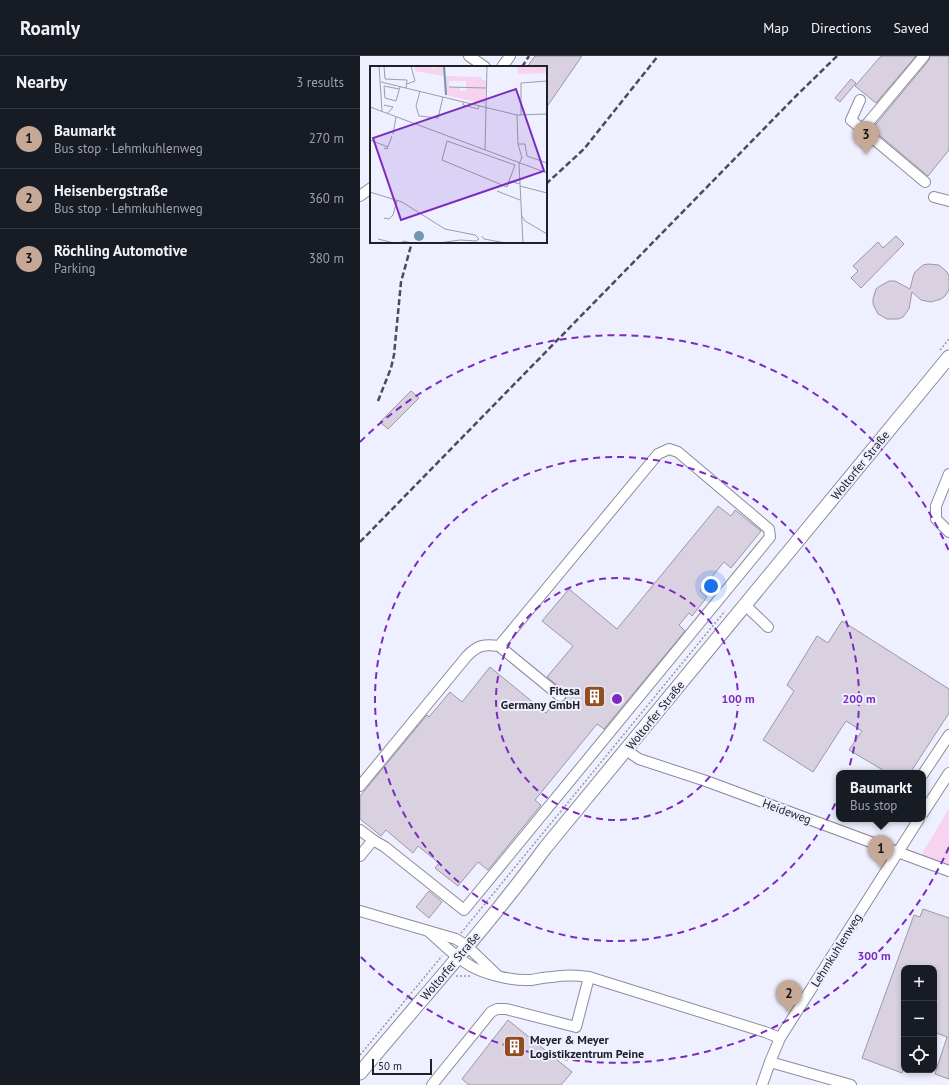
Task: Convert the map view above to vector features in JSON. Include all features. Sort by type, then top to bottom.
[{"type":"main road","name":"Woltorfer Straße","points":[[360,1073],[458,958],[527,874],[545,848],[949,357]]},
{"type":"street","points":[[469,56],[484,66]]},
{"type":"street","points":[[503,66],[510,56]]},
{"type":"street","points":[[862,130],[924,56]]},
{"type":"street","points":[[860,100],[851,120],[925,182]]},
{"type":"street","points":[[360,196],[370,189]]},
{"type":"street","points":[[934,197],[949,201]]},
{"type":"street","points":[[360,830],[373,840],[386,847],[464,910],[770,536],[769,529],[678,452],[670,449],[658,454],[499,646]]},
{"type":"street","points":[[949,474],[936,506],[936,519],[949,532]]},
{"type":"street","points":[[745,605],[768,627]]},
{"type":"street","points":[[360,786],[476,647],[489,644],[499,646],[560,696]]},
{"type":"street","points":[[926,770],[949,735]]},
{"type":"street","name":"Heideweg","points":[[626,750],[639,759],[706,781],[949,871]]},
{"type":"street","name":"Lehmkuhlenweg","points":[[926,808],[949,774]]},
{"type":"street","name":"Lehmkuhlenweg","points":[[762,1085],[780,1038],[917,822]]},
{"type":"street","points":[[360,856],[373,840]]},
{"type":"street","points":[[360,911],[456,939],[467,946],[498,975]]},
{"type":"street","points":[[428,931],[458,958],[468,965],[486,972],[514,979],[531,980],[576,975],[589,977],[780,1038]]},
{"type":"street","points":[[432,1085],[492,1012],[497,1008],[576,1027],[589,977]]},
{"type":"street","points":[[770,1062],[851,1085]]},
{"type":"path","points":[[438,961],[457,977],[472,976]]},
{"type":"shaded area","points":[[949,809],[949,867],[920,857]]},
{"type":"building","points":[[535,56],[582,56],[547,107],[547,66],[528,66]]},
{"type":"building","points":[[881,56],[916,56],[876,103],[855,86]]},
{"type":"building","points":[[930,56],[949,56],[949,150],[928,176],[872,129],[929,60]]},
{"type":"building","points":[[851,79],[856,83],[840,102],[835,98]]},
{"type":"building","points":[[896,236],[904,244],[861,288],[851,278],[858,271],[853,266],[878,242],[883,248]]},
{"type":"building","points":[[923,265],[939,265],[947,272],[949,276],[949,290],[945,296],[931,302],[921,300],[912,292],[909,309],[903,317],[898,319],[887,319],[878,314],[873,304],[876,289],[889,281],[895,281],[910,289],[915,272]]},
{"type":"building","points":[[411,391],[419,398],[388,429],[380,422]]},
{"type":"building","name":"Fitesa Germany GmbH","points":[[718,506],[731,516],[735,510],[761,531],[731,568],[724,562],[700,591],[707,597],[692,616],[689,613],[679,625],[685,631],[604,729],[597,724],[535,800],[541,805],[488,870],[478,862],[458,886],[435,868],[439,863],[418,846],[413,853],[386,830],[381,836],[360,819],[360,796],[427,715],[429,717],[450,692],[462,702],[490,667],[546,713],[556,701],[562,702],[565,700],[566,697],[564,691],[547,677],[573,646],[542,621],[569,589],[617,629]]},
{"type":"building","points":[[842,621],[949,689],[949,713],[912,770],[883,770],[849,750],[862,731],[846,721],[813,772],[763,740],[794,691],[787,685],[817,636],[828,643]]},
{"type":"building","points":[[429,891],[442,902],[429,918],[416,907]]},
{"type":"building","points":[[923,909],[949,918],[949,1079],[935,1074],[937,1073],[937,1068],[947,1037],[937,1033],[937,965],[901,965],[901,1073],[862,1058],[914,915],[920,917]]},
{"type":"building","name":"Meyer & Meyer Logistikzentrum Peine","points":[[508,1020],[572,1072],[561,1085],[469,1085],[462,1079]]},
{"type":"railway","points":[[523,66],[529,56]]},
{"type":"railway","points":[[547,183],[584,149],[658,56]]},
{"type":"railway","points":[[360,542],[795,97],[837,56]]},
{"type":"railway","points":[[378,401],[391,368],[394,355],[401,282],[412,243]]},
{"type":"place","name":"Röchling Automotive","points":[[866,154]]},
{"type":"place","name":"Fitesa Germany GmbH","points":[[595,697]]},
{"type":"place","name":"Baumarkt","points":[[881,868]]},
{"type":"place","name":"Heisenbergstraße","points":[[789,1013]]},
{"type":"place","name":"Meyer & Meyer Logistikzentrum Peine","points":[[514,1046]]}]
